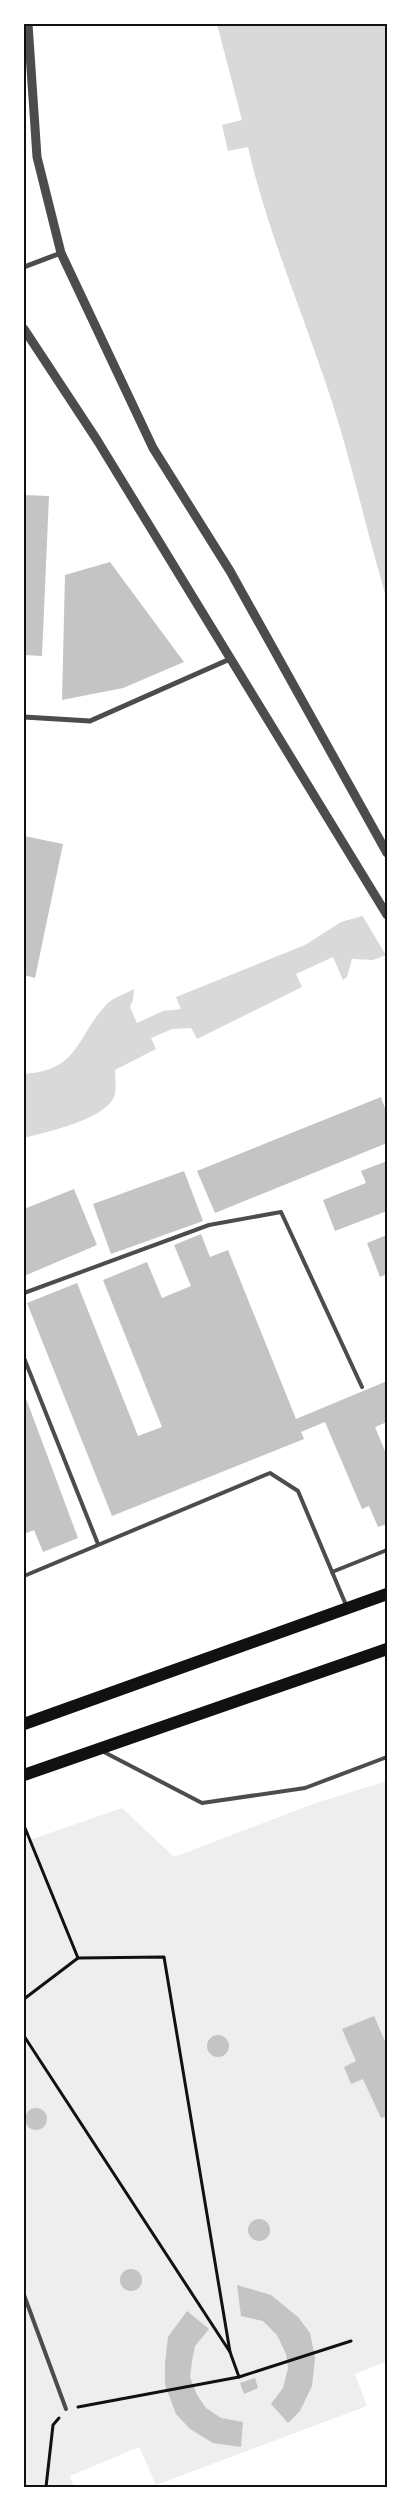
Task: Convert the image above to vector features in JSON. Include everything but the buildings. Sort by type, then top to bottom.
[{"type":"main road","points":[[24,1724],[348,1610],[387,1594]]},
{"type":"main road","points":[[24,1775],[387,1649]]},
{"type":"street","points":[[28,24],[37,157],[61,253],[153,448],[230,571],[387,853]]},
{"type":"street","points":[[24,267],[61,253]]},
{"type":"street","points":[[24,329],[97,440],[387,915]]},
{"type":"street","points":[[24,717],[90,721],[230,659]]},
{"type":"lane","points":[[24,1293],[209,1225],[281,1212],[362,1387]]},
{"type":"lane","points":[[24,1358],[98,1544]]},
{"type":"lane","points":[[24,1576],[270,1473],[298,1491],[348,1610]]},
{"type":"lane","points":[[332,1572],[387,1550]]},
{"type":"lane","points":[[98,1748],[202,1803],[305,1788],[387,1757]]},
{"type":"lane","points":[[24,2295],[66,2409]]},
{"type":"path","points":[[25,1828],[78,1958]]},
{"type":"path","points":[[24,1999],[78,1958],[164,1957],[230,2352],[239,2377]]},
{"type":"path","points":[[24,2036],[230,2352]]},
{"type":"path","points":[[46,2487],[53,2425],[66,2409],[239,2377],[351,2341]]},
{"type":"shaded area","points":[[217,24],[387,24],[387,600],[334,408],[273,236],[248,147],[228,151],[222,125],[242,120]]},
{"type":"shaded area","points":[[387,909],[386,955],[373,960],[352,959],[347,977],[343,980],[333,957],[296,974],[302,987],[197,1039],[191,1028],[172,1029],[151,1038],[156,1049],[115,1070],[115,1094],[108,1105],[99,1112],[74,1124],[24,1138],[24,1074],[42,1071],[56,1066],[67,1059],[96,1017],[112,1000],[134,989],[130,1007],[137,1023],[163,1011],[181,1009],[176,997],[305,945],[341,922]]},
{"type":"shaded area","points":[[387,1781],[387,2361],[355,2374],[367,2406],[156,2485],[139,2447],[70,2476],[74,2487],[24,2487],[24,1842],[122,1808],[174,1857],[316,1803]]},
{"type":"pier","points":[[387,906],[387,957],[362,915]]}]
